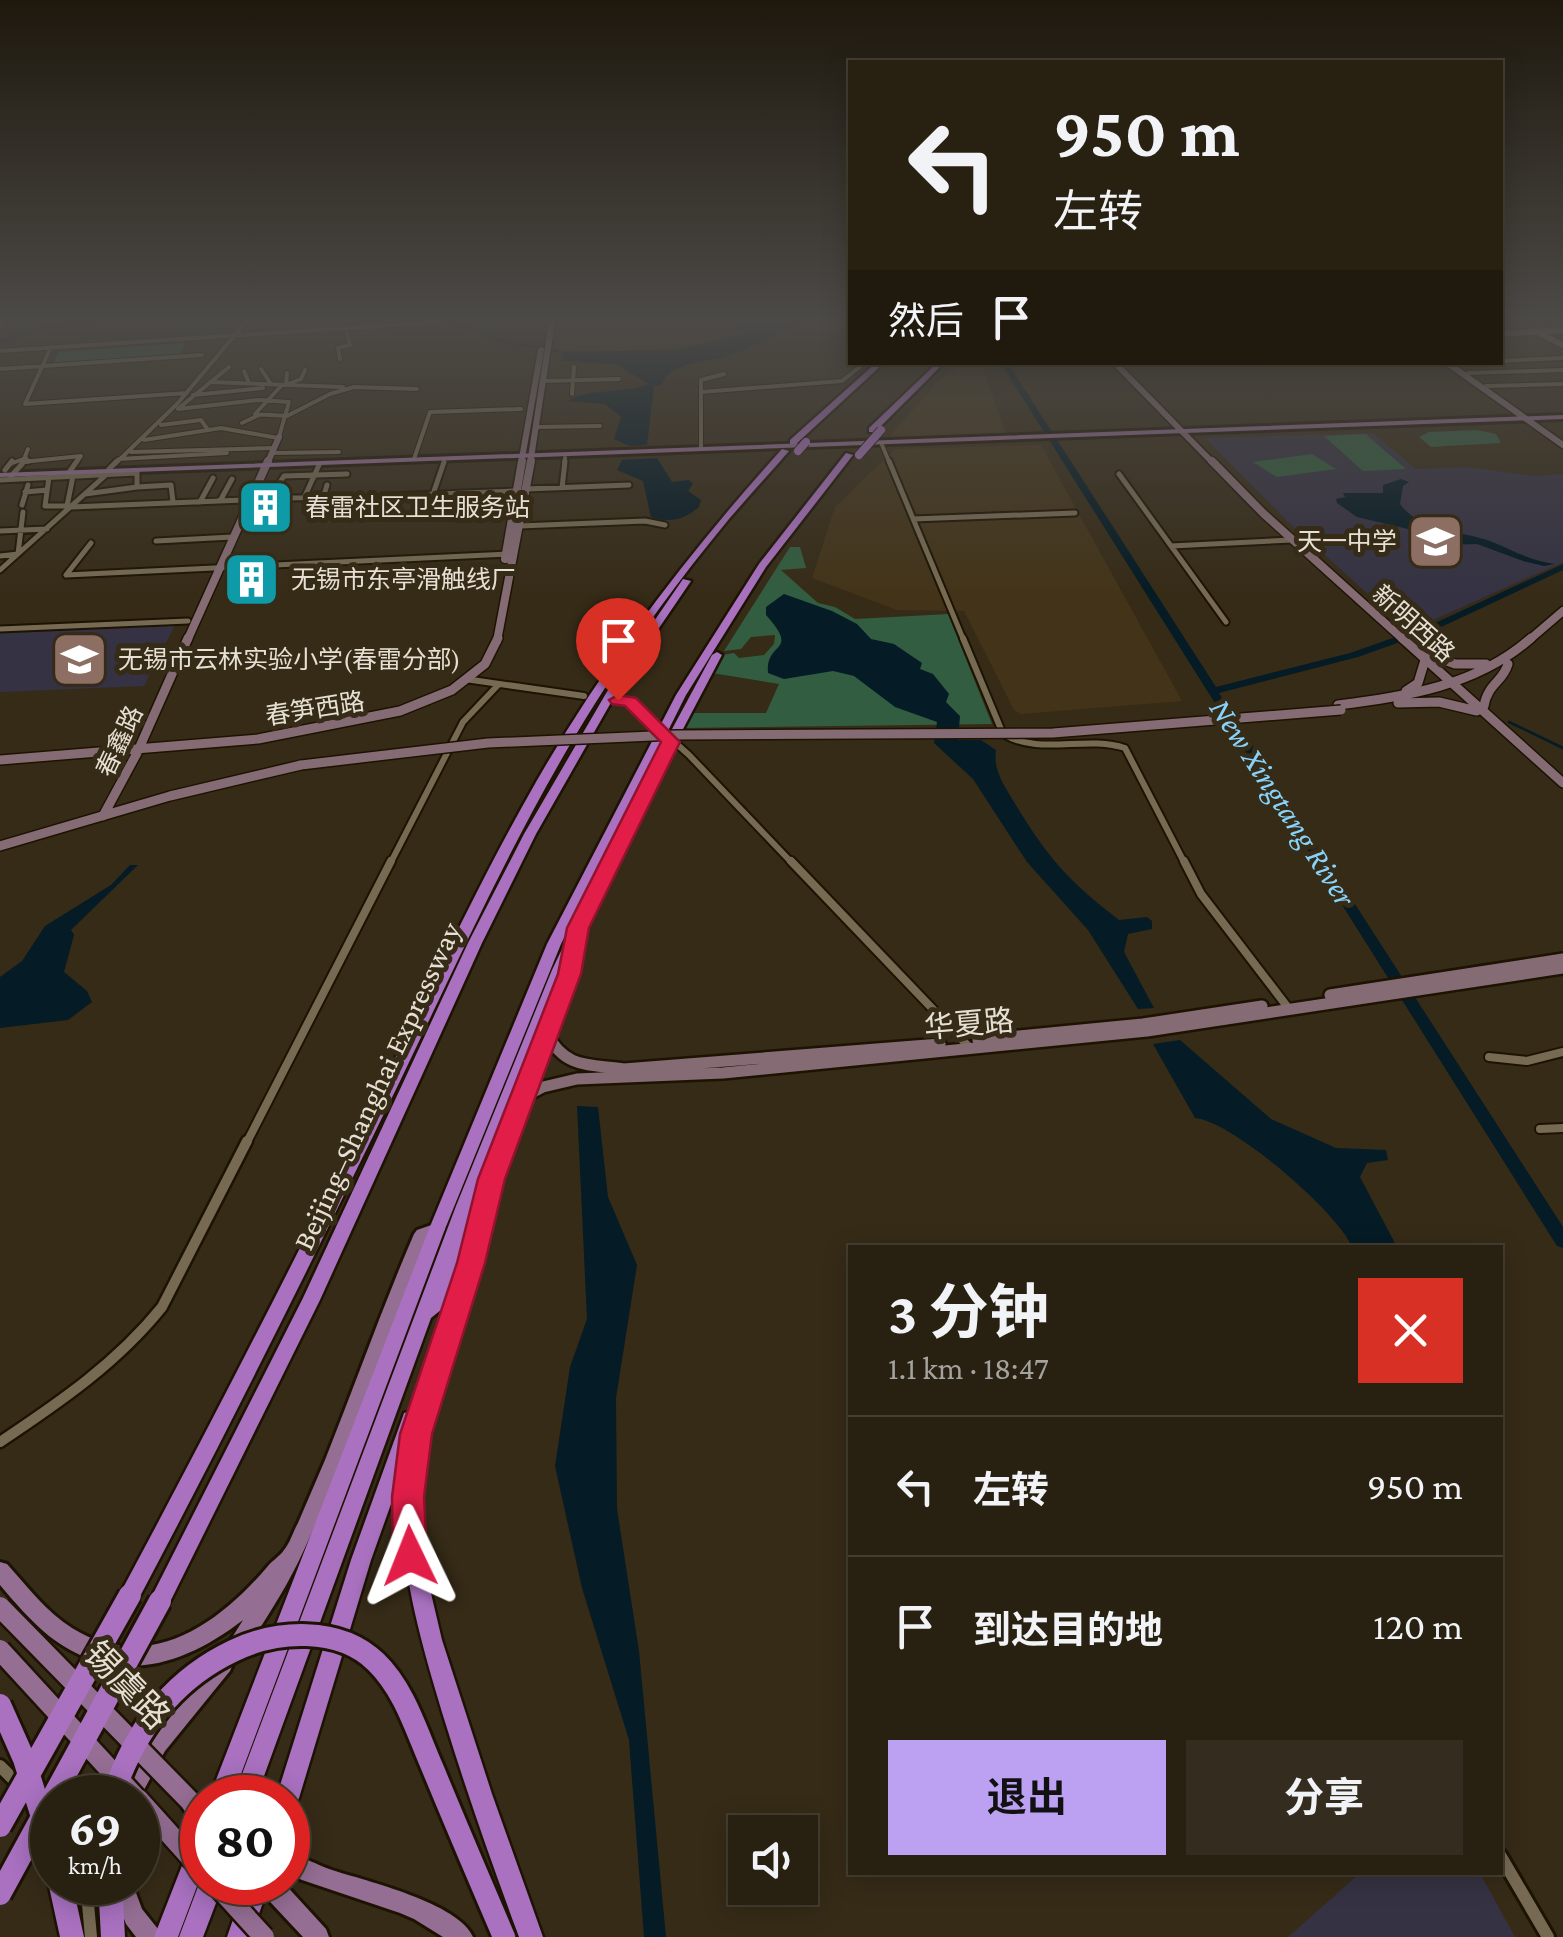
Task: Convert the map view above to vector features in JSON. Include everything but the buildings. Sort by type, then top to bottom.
[{"type":"highway","name":"Beijing–Shanghai Expressway","points":[[0,1826],[234,1401],[470,924],[565,744],[627,646],[687,564],[831,412]]},
{"type":"highway","name":"Beijing–Shanghai Expressway","points":[[0,1894],[160,1600],[311,1300],[475,943],[530,834],[620,678],[692,571],[796,447],[834,412]]},
{"type":"highway","points":[[249,1775],[263,1717],[437,1228],[554,944],[666,736],[746,606],[854,455],[894,412]]},
{"type":"highway","points":[[877,430],[896,412]]},
{"type":"highway","points":[[232,1775],[263,1717],[578,928],[666,736]]},
{"type":"highway","points":[[426,1312],[440,1302],[492,1179],[570,974],[578,928]]},
{"type":"highway","points":[[492,1179],[471,1263],[416,1434],[408,1497],[410,1556],[428,1630],[481,1802],[532,1937]]},
{"type":"highway","points":[[294,1775],[367,1542],[426,1378],[450,1326]]},
{"type":"highway","points":[[121,1775],[144,1720],[166,1693],[197,1669],[234,1648],[270,1637],[314,1635],[344,1642],[374,1660],[400,1694],[504,1937]]},
{"type":"highway","points":[[0,1704],[30,1778]]},
{"type":"highway","points":[[166,1937],[180,1900]]},
{"type":"highway","points":[[65,1905],[72,1937]]},
{"type":"highway","points":[[111,1905],[112,1937]]},
{"type":"highway","points":[[191,1937],[204,1905]]},
{"type":"highway","points":[[239,1937],[250,1905]]},
{"type":"main road","points":[[468,679],[497,643],[534,412]]},
{"type":"main road","points":[[526,457],[537,428],[537,412]]},
{"type":"main road","name":"新明西路","points":[[1168,412],[1268,514],[1395,631]]},
{"type":"main road","points":[[1521,412],[1530,419]]},
{"type":"main road","points":[[1521,412],[1563,442]]},
{"type":"main road","points":[[6,475],[414,459],[566,458],[1563,418]]},
{"type":"main road","points":[[6,475],[1188,432]]},
{"type":"main road","name":"新明西路","points":[[1188,432],[1292,540],[1563,783]]},
{"type":"main road","name":"春鑫路","points":[[134,750],[188,622],[279,436]]},
{"type":"main road","points":[[509,554],[519,526],[521,490]]},
{"type":"main road","name":"春鑫路","points":[[104,811],[215,568]]},
{"type":"main road","points":[[1340,708],[1455,684],[1495,664],[1563,611]]},
{"type":"main road","points":[[1398,703],[1508,664],[1563,618]]},
{"type":"main road","points":[[1384,699],[1418,683],[1418,651],[1455,664],[1495,664]]},
{"type":"main road","points":[[1484,706],[1487,689],[1506,672],[1508,664]]},
{"type":"main road","name":"春笋西路","points":[[0,758],[134,750],[355,723],[416,707],[468,679]]},
{"type":"main road","name":"新明西路","points":[[1455,684],[1563,775]]},
{"type":"main road","points":[[0,842],[104,811],[301,762],[496,740],[1052,733],[1398,703],[1459,705],[1490,718]]},
{"type":"main road","points":[[1419,986],[1563,959]]},
{"type":"main road","points":[[1419,986],[1563,968]]},
{"type":"main road","name":"华夏路","points":[[546,1033],[558,1054],[573,1062],[624,1069],[722,1064],[1147,1032],[1419,986]]},
{"type":"main road","name":"华夏路","points":[[522,1098],[576,1078],[723,1073],[968,1045]]},
{"type":"main road","points":[[137,1775],[164,1733],[266,1607],[296,1545],[399,1284],[422,1234],[437,1228]]},
{"type":"main road","points":[[0,1571],[62,1634],[86,1648],[132,1659],[156,1656],[228,1623],[262,1590],[296,1545]]},
{"type":"main road","name":"锡虞路","points":[[0,1606],[180,1790]]},
{"type":"main road","points":[[0,1650],[116,1775]]},
{"type":"main road","points":[[160,1823],[180,1846]]},
{"type":"main road","points":[[310,1870],[408,1903],[442,1920],[462,1937]]},
{"type":"main road","points":[[130,1905],[150,1937]]},
{"type":"main road","points":[[234,1905],[264,1937]]},
{"type":"main road","points":[[288,1905],[318,1937]]},
{"type":"street","points":[[0,570],[168,412]]},
{"type":"street","points":[[122,459],[175,412]]},
{"type":"street","points":[[255,412],[259,415]]},
{"type":"street","points":[[144,440],[234,429],[279,436],[288,412]]},
{"type":"street","points":[[242,423],[259,415],[288,416],[294,412]]},
{"type":"street","points":[[414,459],[430,412]]},
{"type":"street","points":[[700,449],[701,412]]},
{"type":"street","points":[[161,425],[201,420],[204,429],[217,434],[226,450]]},
{"type":"street","points":[[182,423],[192,450]]},
{"type":"street","points":[[537,428],[600,426]]},
{"type":"street","points":[[234,429],[246,450]]},
{"type":"street","points":[[162,438],[168,453]]},
{"type":"street","points":[[72,457],[73,444]]},
{"type":"street","points":[[882,444],[1003,734],[1015,743],[1105,741],[1125,748],[1201,894],[1287,1006]]},
{"type":"street","points":[[49,447],[53,459]]},
{"type":"street","points":[[6,475],[24,460],[28,450]]},
{"type":"street","points":[[122,459],[192,450],[338,452]]},
{"type":"street","points":[[187,457],[192,450]]},
{"type":"street","points":[[132,452],[187,457],[226,450]]},
{"type":"street","points":[[6,475],[12,461],[82,457],[71,473],[70,507]]},
{"type":"street","points":[[562,488],[566,458]]},
{"type":"street","points":[[432,494],[444,462]]},
{"type":"street","points":[[304,498],[318,465]]},
{"type":"street","points":[[6,475],[49,477],[137,471],[136,487]]},
{"type":"street","points":[[122,473],[130,504]]},
{"type":"street","points":[[93,474],[93,486]]},
{"type":"street","points":[[269,499],[281,477],[348,474]]},
{"type":"street","points":[[1119,474],[1226,622]]},
{"type":"street","points":[[49,477],[45,506],[70,507],[304,498],[322,496],[328,485]]},
{"type":"street","points":[[200,502],[213,478]]},
{"type":"street","points":[[220,501],[232,479]]},
{"type":"street","points":[[85,494],[171,485],[174,502]]},
{"type":"street","points":[[389,496],[629,485]]},
{"type":"street","points":[[18,554],[27,489]]},
{"type":"street","points":[[13,492],[47,490]]},
{"type":"street","points":[[105,492],[107,505]]},
{"type":"street","points":[[913,519],[1075,513]]},
{"type":"street","points":[[519,526],[645,521],[665,525]]},
{"type":"street","points":[[0,531],[46,528]]},
{"type":"street","points":[[156,540],[230,537]]},
{"type":"street","points":[[1171,546],[1292,540]]},
{"type":"street","points":[[91,543],[66,574],[509,554]]},
{"type":"street","points":[[0,556],[18,554]]},
{"type":"street","points":[[0,629],[188,622]]},
{"type":"street","points":[[468,679],[584,696]]},
{"type":"street","points":[[0,1442],[106,1368],[137,1340],[162,1306],[463,722],[498,685]]},
{"type":"street","points":[[618,700],[630,702],[689,756],[968,1045]]},
{"type":"street","points":[[1489,1058],[1527,1061],[1563,1052]]},
{"type":"street","points":[[1540,1129],[1563,1128]]},
{"type":"street","points":[[0,1766],[12,1781],[30,1791]]},
{"type":"street","points":[[1503,1860],[1548,1937]]},
{"type":"street","points":[[88,1905],[91,1937]]},
{"type":"shaded area","points":[[910,412],[998,412],[1006,434],[895,440],[890,435]]},
{"type":"shaded area","name":"天一中学","points":[[1373,433],[1416,469],[1467,467],[1534,476],[1563,474],[1563,562],[1409,631],[1288,522],[1205,438]]},
{"type":"shaded area","points":[[1041,445],[1182,701],[1021,714],[1014,710],[964,611],[897,610],[812,578],[835,507],[895,449]]},
{"type":"shaded area","name":"无锡市云林实验小学(春雷分部)","points":[[175,625],[144,686],[0,692],[0,632]]},
{"type":"shaded area","points":[[1358,1875],[1481,1875],[1515,1937],[1288,1937]]},
{"type":"green space","points":[[1477,430],[1496,434],[1501,443],[1431,447],[1419,437],[1429,432]]},
{"type":"green space","points":[[1366,434],[1406,469],[1363,471],[1324,436]]},
{"type":"green space","points":[[1312,454],[1336,469],[1277,477],[1253,462]]},
{"type":"green space","points":[[790,547],[800,547],[806,568],[781,570],[818,603],[835,607],[855,619],[948,614],[992,724],[680,728],[686,715],[692,713],[766,713],[779,684],[712,673],[721,655],[764,655],[774,644],[775,635],[751,637],[741,649],[724,651]]},
{"type":"water","points":[[615,412],[651,412],[647,445],[630,446],[614,439],[621,417]]},
{"type":"water","points":[[657,458],[672,482],[689,480],[693,484],[688,491],[701,500],[699,507],[688,515],[671,520],[651,517],[643,481],[617,470],[622,460]]},
{"type":"water","points":[[1401,479],[1409,482],[1403,486],[1400,504],[1417,519],[1555,564],[1544,566],[1523,561],[1477,544],[1441,545],[1408,529],[1357,517],[1337,503],[1336,499],[1345,497],[1343,493],[1383,493],[1383,485]]},
{"type":"water","points":[[784,594],[857,624],[871,639],[894,644],[922,663],[920,669],[933,674],[949,694],[946,702],[960,716],[958,740],[981,740],[996,750],[996,765],[1003,784],[1060,867],[1119,920],[1147,917],[1152,921],[1152,929],[1128,934],[1124,952],[1154,1008],[1138,1009],[1088,930],[1027,862],[973,779],[934,743],[937,722],[895,707],[854,676],[833,671],[784,679],[768,673],[768,663],[781,636],[766,615],[766,607]]},
{"type":"water","points":[[130,865],[138,865],[71,930],[74,935],[64,972],[87,991],[92,1002],[68,1020],[0,1028],[0,977],[22,961],[45,926],[111,885]]},
{"type":"water","points":[[1180,1040],[1271,1119],[1336,1148],[1386,1150],[1388,1160],[1367,1163],[1360,1177],[1396,1245],[1351,1245],[1327,1212],[1282,1170],[1233,1134],[1195,1118],[1153,1044]]},
{"type":"water","points":[[577,1106],[598,1107],[608,1197],[637,1265],[616,1398],[617,1509],[639,1651],[666,1937],[644,1937],[629,1740],[582,1588],[555,1466],[570,1367],[587,1319]]},
{"type":"waterway","name":"New Xingtang River","points":[[1035,412],[1563,1241]]},
{"type":"waterway","points":[[1213,691],[1354,655],[1436,626],[1563,567]]},
{"type":"waterway","points":[[1509,722],[1563,748]]},
{"type":"tunnel","points":[[584,696],[618,700]]},
{"type":"place","name":"春雷社区卫生服务站","points":[[266,507]]},
{"type":"place","name":"天一中学","points":[[1436,541]]},
{"type":"place","name":"无锡市东亭滑触线厂","points":[[252,579]]},
{"type":"place","name":"无锡市云林实验小学(春雷分部)","points":[[79,659]]},
{"type":"route","points":[[410,1556],[408,1497],[416,1434],[471,1263],[492,1179],[570,974],[578,928],[670,742],[643,712],[630,702],[618,700]]}]
